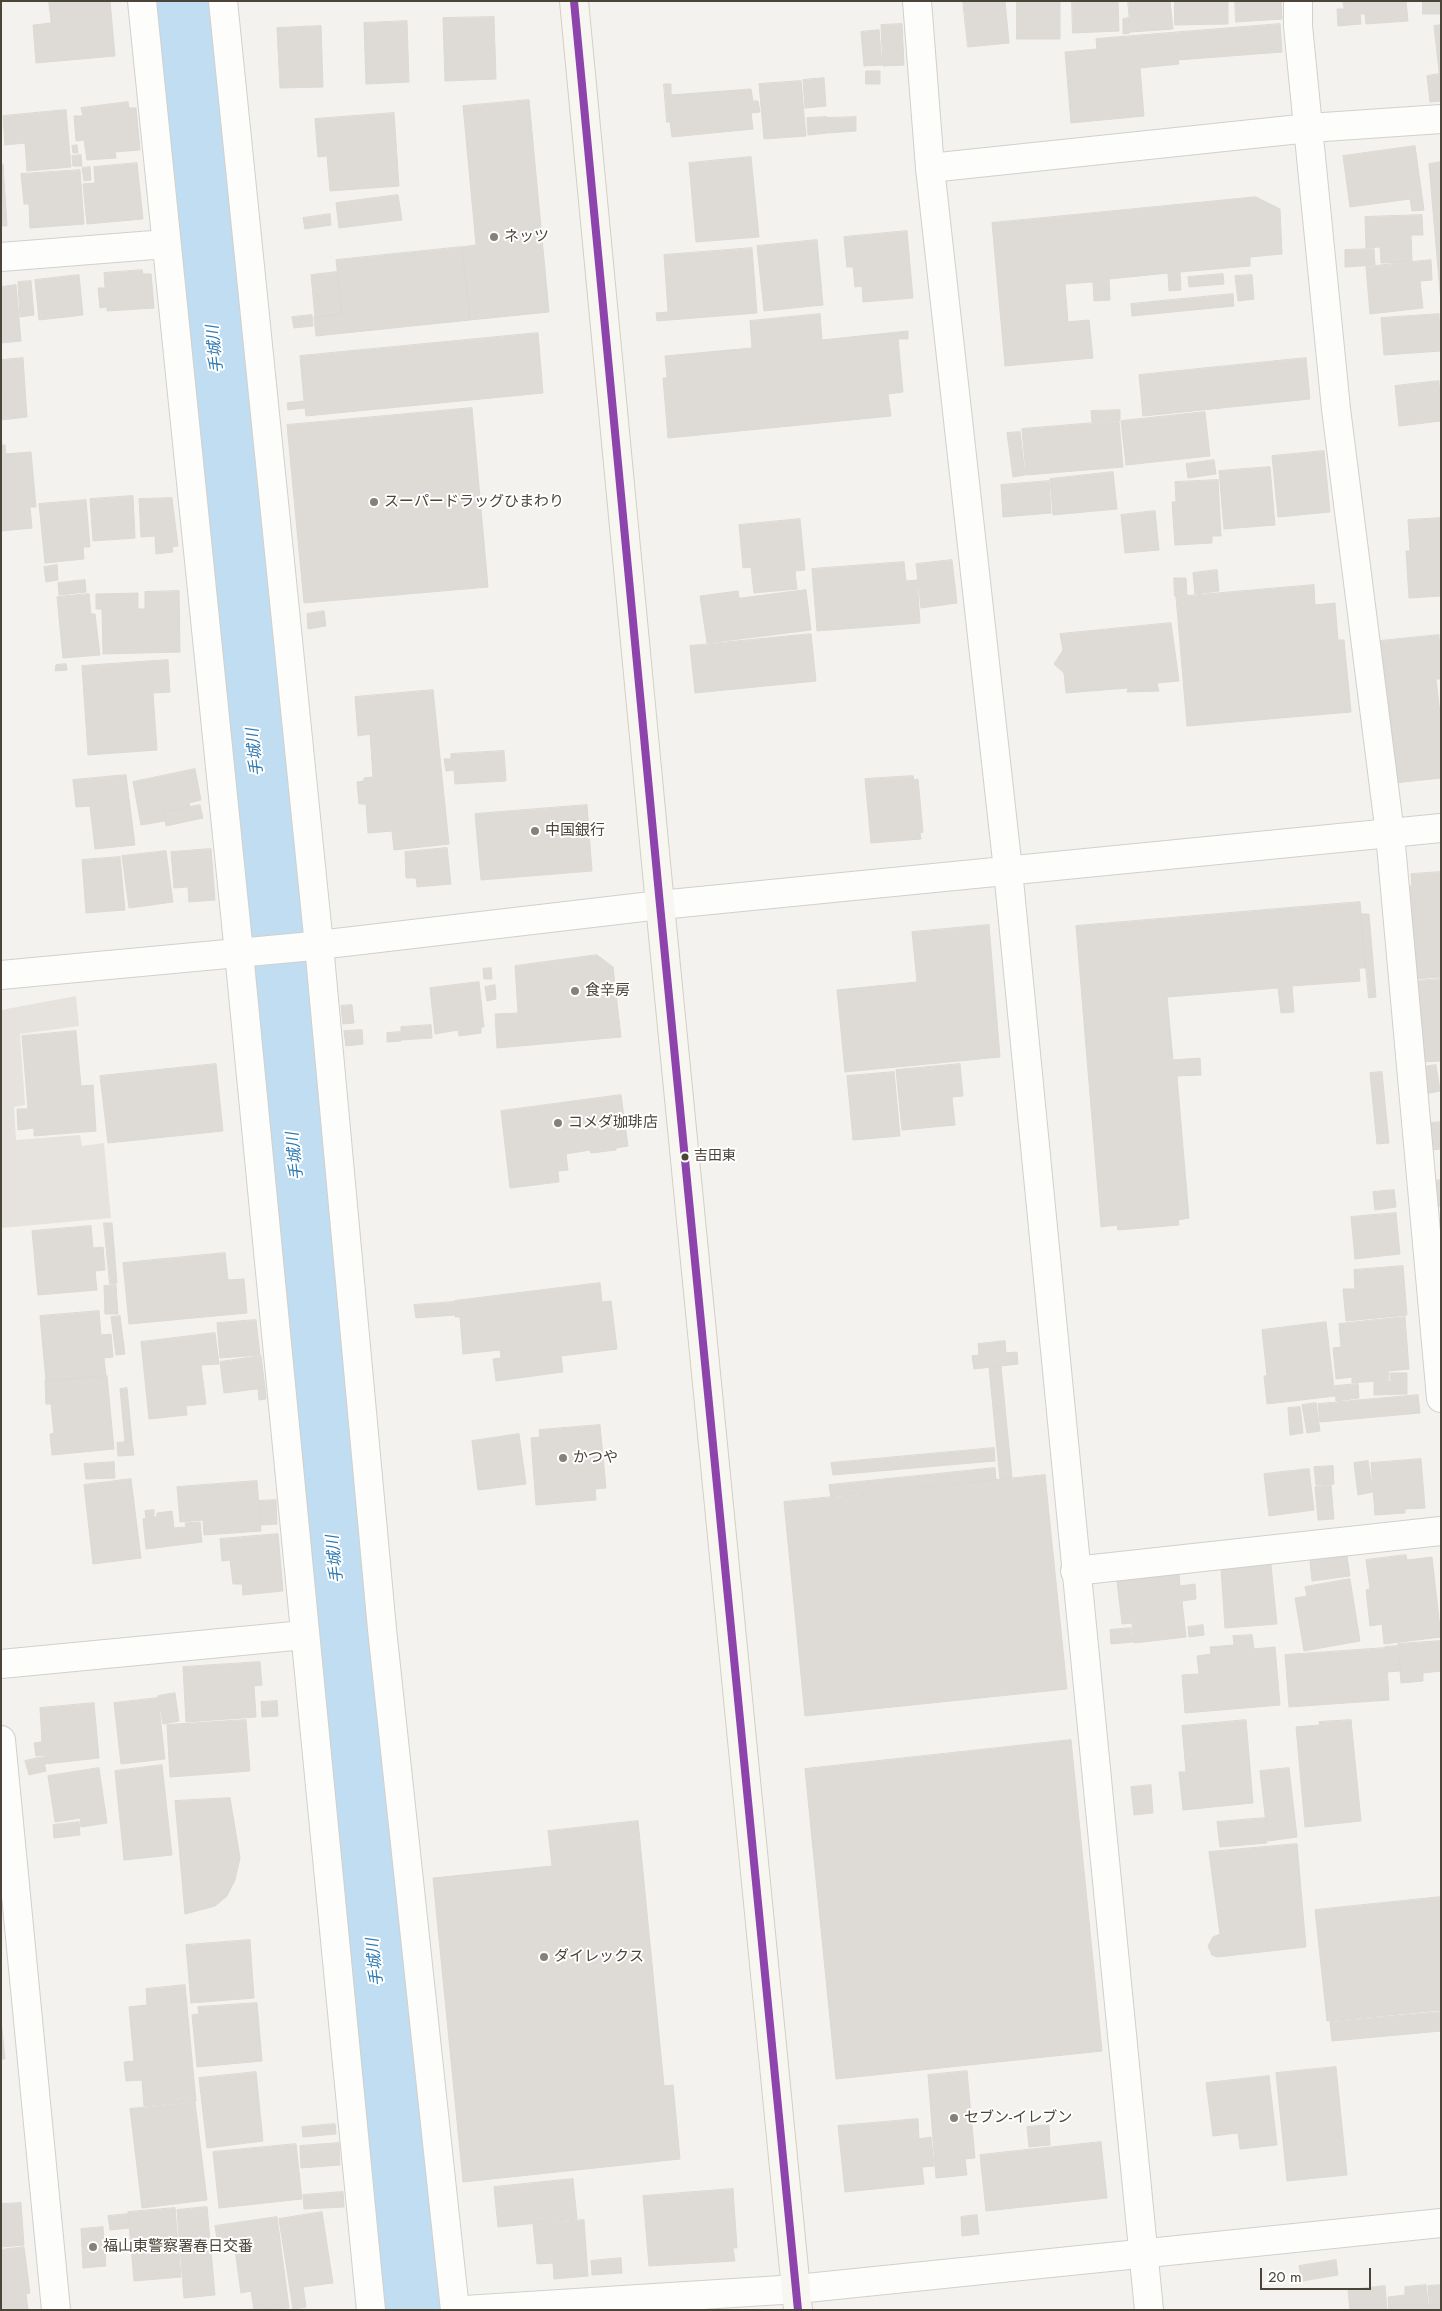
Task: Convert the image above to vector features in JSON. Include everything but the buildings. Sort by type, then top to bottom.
[{"type":"main road","points":[[574,1],[660,904],[798,2299]]},
{"type":"street","points":[[142,1],[166,244],[247,952],[304,1635],[371,2310]]},
{"type":"street","points":[[223,1],[310,946],[455,2310]]},
{"type":"street","points":[[917,1],[930,168],[1008,870],[1075,1571],[1150,2310]]},
{"type":"street","points":[[1298,1],[1298,26],[1336,409],[1390,834],[1441,1398]]},
{"type":"street","points":[[930,168],[1309,128],[1441,119]]},
{"type":"street","points":[[1,257],[166,244]]},
{"type":"street","points":[[1,975],[310,946],[660,904],[1441,828]]},
{"type":"street","points":[[1075,1571],[1441,1531]]},
{"type":"street","points":[[1,1664],[304,1635]]},
{"type":"street","points":[[1,1740],[56,2310]]},
{"type":"street","points":[[465,2310],[798,2299],[1144,2254],[1441,2223]]},
{"type":"shaded area","points":[[76,996],[79,1026],[20,1034],[25,1105],[14,1107],[16,1140],[80,1135],[82,1146],[104,1143],[111,1218],[1,1228],[1,1010]]},
{"type":"waterway","name":"手城川","points":[[182,1],[272,890],[282,1030],[411,2310]]},
{"type":"transit line","points":[[574,1],[660,905],[798,2310]]},
{"type":"place","name":"ネッツ","points":[[494,237]]},
{"type":"place","name":"スーパードラッグひまわり","points":[[374,502]]},
{"type":"place","name":"中国銀行","points":[[535,831]]},
{"type":"place","name":"食辛房","points":[[575,991]]},
{"type":"place","name":"コメダ珈琲店","points":[[558,1123]]},
{"type":"place","name":"吉田東","points":[[685,1157]]},
{"type":"place","name":"かつや","points":[[563,1458]]},
{"type":"place","name":"ダイレックス","points":[[544,1957]]},
{"type":"place","name":"セブン-イレブン","points":[[954,2118]]},
{"type":"place","name":"福山東警察署春日交番","points":[[93,2247]]}]
